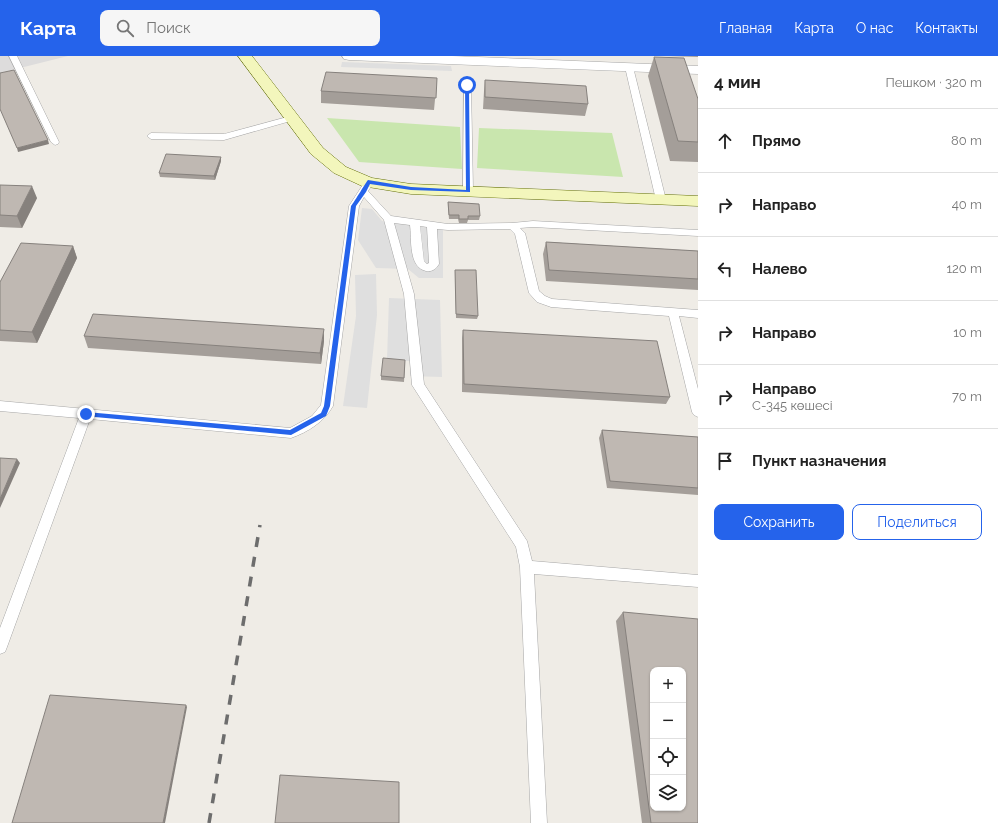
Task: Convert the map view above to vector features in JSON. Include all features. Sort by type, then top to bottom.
[{"type":"main road","points":[[245,56],[316,151],[340,170],[366,187],[698,201]]},
{"type":"street","points":[[349,56],[471,58],[698,70]]},
{"type":"lane","points":[[13,56],[55,142]]},
{"type":"lane","points":[[629,67],[660,200]]},
{"type":"lane","points":[[467,85],[468,191]]},
{"type":"lane","points":[[151,136],[224,137],[291,118]]},
{"type":"lane","points":[[0,406],[291,433],[323,414],[327,406],[354,206],[366,187],[388,219],[408,294],[418,385],[522,545],[527,567],[540,823]]},
{"type":"lane","points":[[388,219],[448,227],[512,226],[533,224],[698,232]]},
{"type":"lane","points":[[415,223],[419,262],[424,267],[429,268],[434,264],[432,225]]},
{"type":"lane","points":[[512,226],[520,233],[532,287],[534,293],[541,299],[551,303],[698,314]]},
{"type":"lane","points":[[673,312],[698,412]]},
{"type":"lane","points":[[0,647],[86,414]]},
{"type":"lane","points":[[527,567],[698,581]]},
{"type":"shaded area","points":[[0,56],[68,56],[0,73]]},
{"type":"shaded area","points":[[342,62],[451,66],[452,71],[341,67]]},
{"type":"shaded area","points":[[362,208],[372,209],[382,221],[443,230],[443,278],[419,278],[408,269],[376,268],[358,240]]},
{"type":"shaded area","points":[[376,274],[377,315],[367,408],[343,406],[356,316],[355,275]]},
{"type":"shaded area","points":[[389,298],[440,300],[442,377],[410,376],[410,361],[387,360]]},
{"type":"green space","points":[[327,118],[460,127],[462,169],[359,162]]},
{"type":"green space","points":[[479,128],[612,133],[623,177],[477,168]]},
{"type":"building","points":[[654,57],[684,58],[698,99],[698,142],[678,141]]},
{"type":"building","points":[[14,70],[48,140],[17,148],[0,109],[0,73]]},
{"type":"building","points":[[326,72],[437,78],[436,98],[321,91]]},
{"type":"building","points":[[485,80],[586,86],[588,104],[485,97]]},
{"type":"building","points":[[166,154],[221,157],[214,176],[159,173]]},
{"type":"building","points":[[0,185],[32,186],[17,216],[0,215]]},
{"type":"building","points":[[448,202],[479,204],[480,216],[468,216],[468,219],[459,219],[459,215],[449,215]]},
{"type":"building","points":[[546,242],[698,251],[698,279],[549,270]]},
{"type":"building","points":[[21,243],[73,246],[32,332],[0,330],[0,282]]},
{"type":"building","points":[[455,270],[476,270],[478,316],[456,314]]},
{"type":"building","points":[[93,314],[324,329],[320,353],[84,336]]},
{"type":"building","points":[[463,330],[657,341],[670,397],[464,384]]},
{"type":"building","points":[[383,358],[405,360],[404,378],[381,376]]},
{"type":"building","points":[[602,430],[698,437],[698,488],[610,481]]},
{"type":"building","points":[[0,458],[17,459],[0,499]]},
{"type":"building","points":[[623,612],[698,619],[698,823],[651,823]]},
{"type":"building","points":[[50,695],[186,705],[163,823],[12,823]]},
{"type":"building","points":[[280,775],[399,782],[399,823],[275,823]]},
{"type":"railway","points":[[209,823],[260,525]]},
{"type":"route","points":[[86,414],[291,433],[323,414],[327,406],[354,206],[364,192],[368,182],[411,189],[468,191],[467,85]]}]
